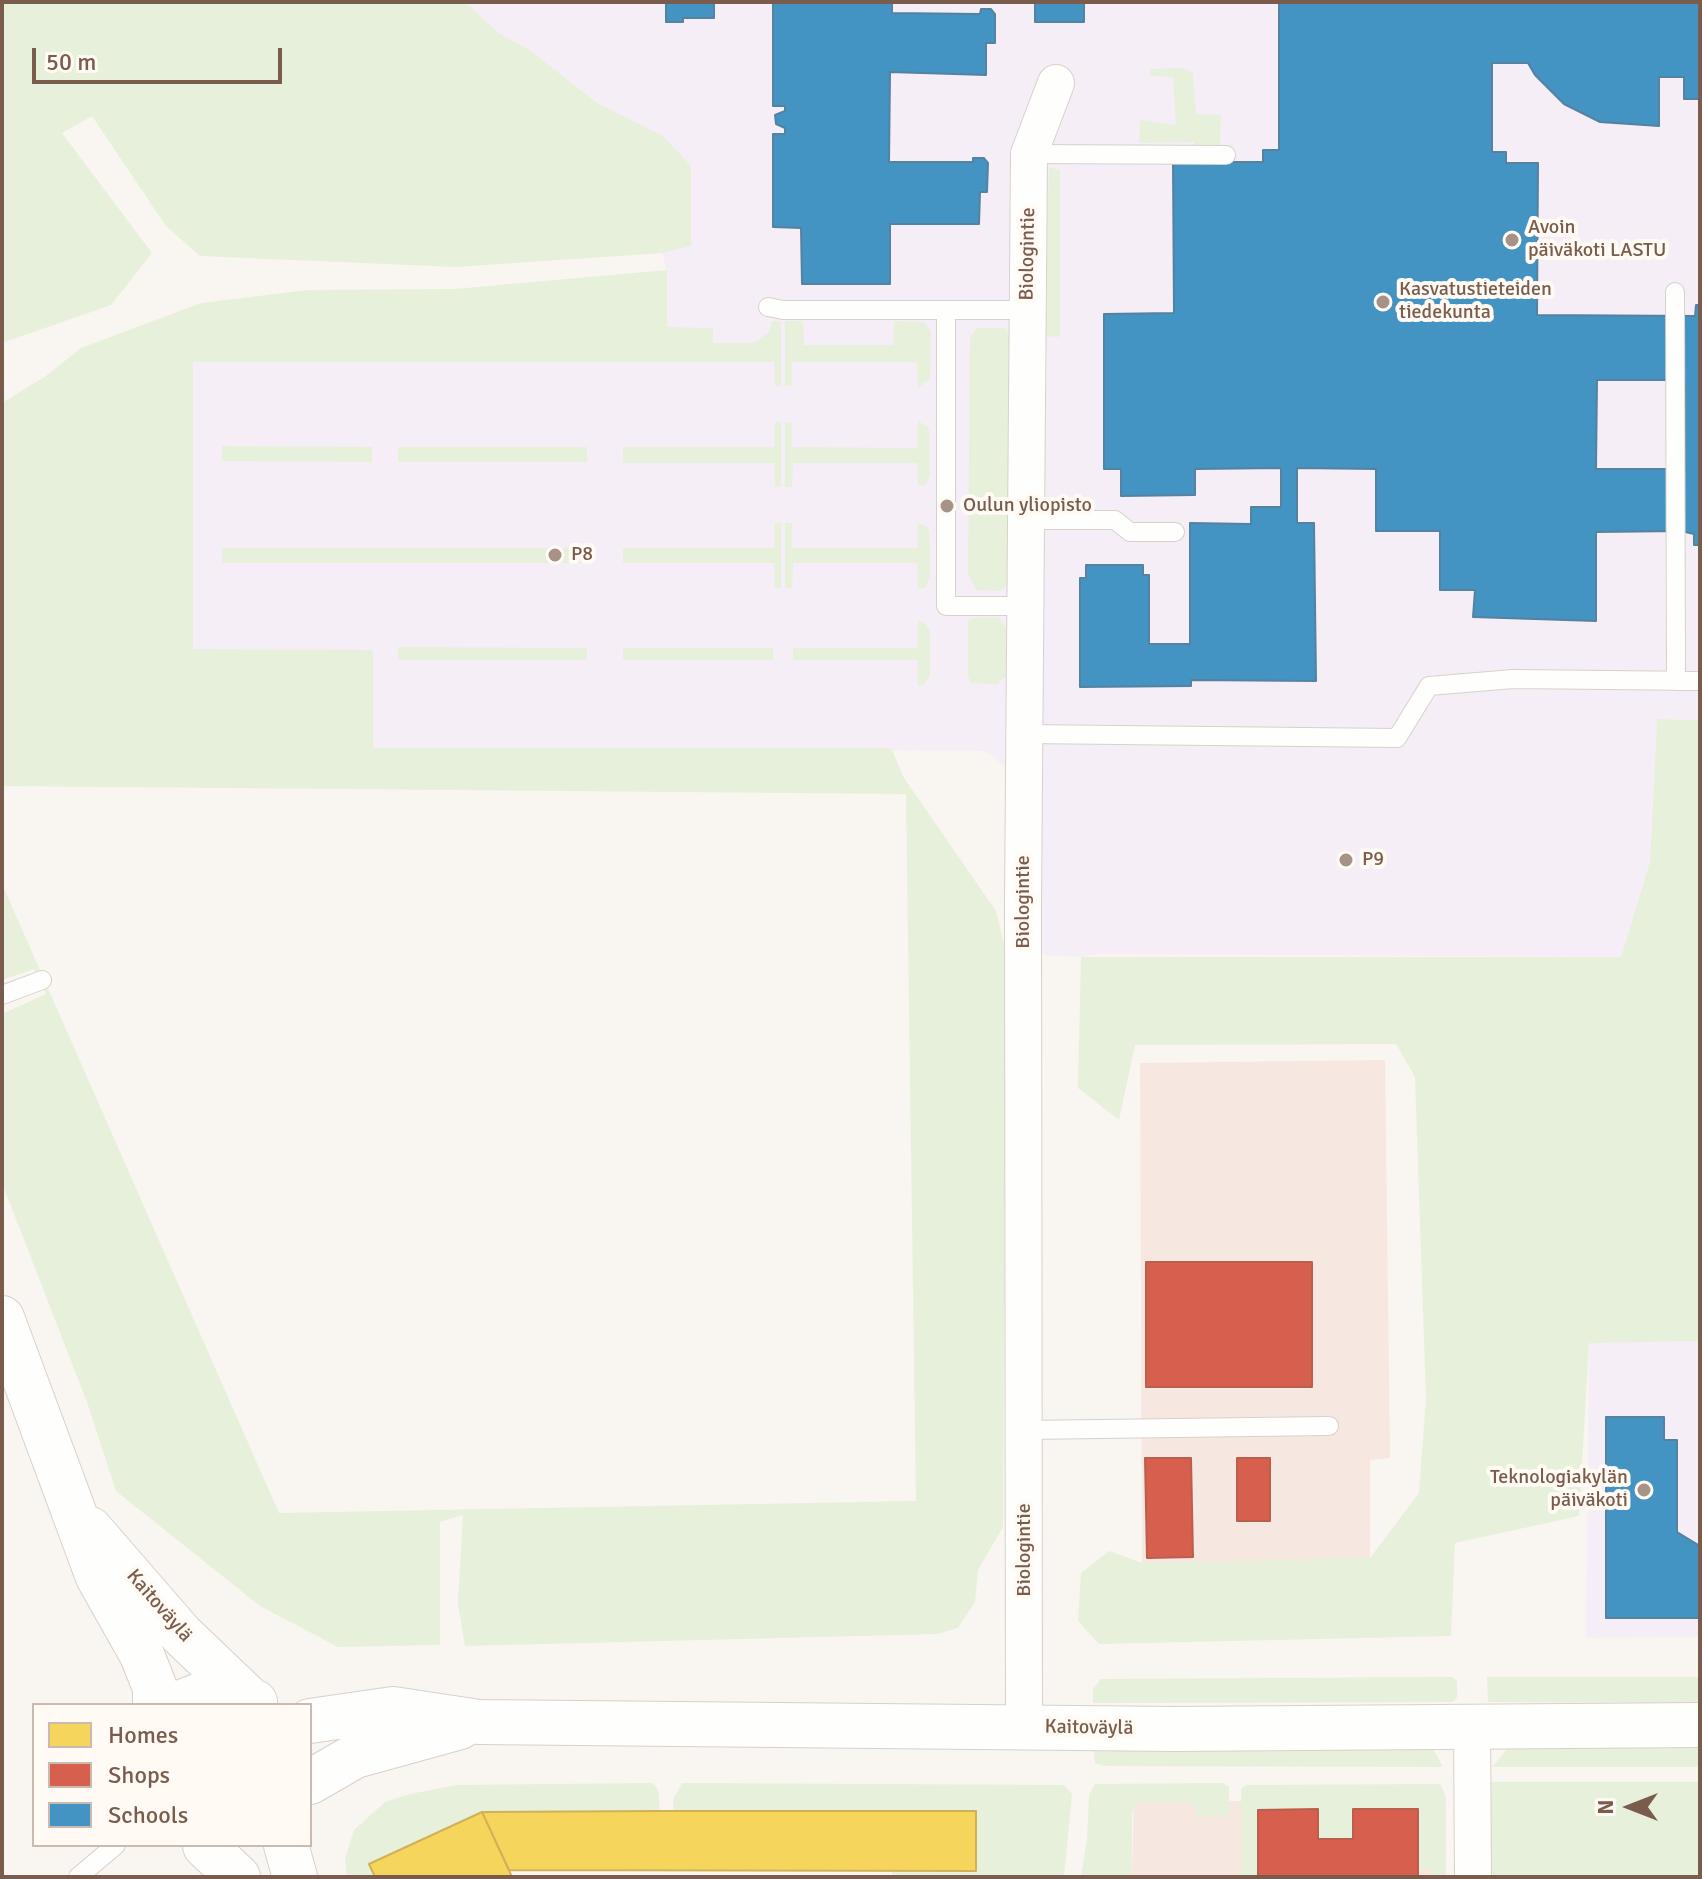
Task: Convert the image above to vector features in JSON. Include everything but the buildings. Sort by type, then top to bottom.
[{"type":"street","name":"Biologintie","points":[[1024,1726],[1025,520],[1029,154],[1056,83]]},
{"type":"street","name":"Kaitoväylä","points":[[2,1318],[98,1577],[142,1655],[155,1688],[155,1703]]},
{"type":"street","name":"Kaitoväylä","points":[[75,1513],[182,1635],[254,1701]]},
{"type":"street","points":[[179,1703],[208,1692],[254,1701]]},
{"type":"street","name":"Kaitoväylä","points":[[312,1721],[393,1709],[479,1722],[1175,1729],[1700,1725]]},
{"type":"street","name":"Kaitoväylä","points":[[312,1781],[355,1756],[396,1742],[479,1722]]},
{"type":"street","points":[[1472,1725],[1473,1877]]},
{"type":"street","points":[[204,1847],[238,1877]]},
{"type":"street","points":[[287,1847],[295,1877]]},
{"type":"lane","points":[[1029,154],[1226,155]]},
{"type":"lane","points":[[1675,292],[1676,681]]},
{"type":"lane","points":[[768,307],[783,310],[1028,310]]},
{"type":"lane","points":[[946,311],[946,606],[1025,606]]},
{"type":"lane","points":[[1025,520],[1115,520],[1130,532],[1175,532]]},
{"type":"lane","points":[[1025,734],[1397,738],[1429,686],[1513,679],[1700,681]]},
{"type":"lane","points":[[2,995],[42,980]]},
{"type":"lane","points":[[1024,1430],[1329,1426]]},
{"type":"lane","points":[[78,1877],[114,1847]]},
{"type":"shaded area","name":"Oulun yliopisto","points":[[465,2],[1700,2],[1700,720],[1657,719],[1650,862],[1621,957],[1100,954],[1081,957],[1006,953],[1005,767],[986,751],[373,748],[193,650],[193,362],[667,362],[667,271],[662,253],[691,246],[663,136],[597,103],[530,50],[500,34]]},
{"type":"shaded area","points":[[1385,1060],[1390,1458],[1370,1460],[1370,1559],[1142,1563],[1140,1063]]},
{"type":"shaded area","name":"Teknologiakylän päiväkoti","points":[[1700,1341],[1700,1637],[1586,1638],[1589,1342]]},
{"type":"shaded area","points":[[1134,1797],[1437,1809],[1438,1877],[1132,1877]]},
{"type":"green space","points":[[2,2],[465,2],[500,34],[530,50],[597,103],[663,136],[691,166],[691,246],[662,253],[456,267],[200,256],[166,226],[92,116],[62,133],[152,253],[111,305],[2,343]]},
{"type":"green space","points":[[1182,68],[1193,73],[1196,114],[1221,115],[1220,155],[1195,154],[1194,142],[1139,143],[1140,120],[1176,125],[1173,77],[1150,76],[1151,69]]},
{"type":"green space","points":[[1049,167],[1060,170],[1060,337],[1044,336]]},
{"type":"green space","points":[[667,270],[667,327],[713,328],[713,343],[753,343],[768,333],[772,321],[781,321],[781,386],[775,386],[774,362],[193,362],[193,649],[373,650],[373,748],[891,748],[904,778],[996,911],[1006,953],[1003,1527],[978,1570],[975,1602],[958,1628],[937,1634],[465,1646],[458,1603],[463,1515],[440,1522],[440,1645],[338,1647],[260,1606],[116,1491],[87,1402],[2,1183],[2,1014],[46,994],[34,969],[2,980],[2,884],[279,1513],[916,1501],[906,794],[2,786],[2,403],[46,376],[81,348],[201,303],[308,290],[455,289]]},
{"type":"green space","points":[[785,321],[803,321],[804,345],[893,345],[894,321],[924,322],[931,332],[930,378],[918,388],[917,362],[792,362],[792,386],[785,386]]},
{"type":"green space","points":[[977,328],[1004,328],[1010,334],[1009,583],[1000,591],[976,590],[968,574],[970,337]]},
{"type":"green space","points":[[918,421],[929,428],[930,476],[925,485],[918,486],[917,463],[793,463],[792,487],[785,487],[785,422],[792,422],[792,447],[917,448]]},
{"type":"green space","points":[[775,422],[781,422],[781,487],[775,487],[774,463],[623,463],[623,447],[774,447]]},
{"type":"green space","points":[[222,446],[372,447],[372,462],[222,461]]},
{"type":"green space","points":[[398,447],[587,447],[587,462],[398,462]]},
{"type":"green space","points":[[918,522],[928,528],[930,539],[930,578],[925,588],[918,589],[917,563],[793,563],[792,588],[785,588],[785,523],[792,523],[792,548],[917,548]]},
{"type":"green space","points":[[775,523],[781,523],[781,588],[775,588],[774,563],[623,563],[623,548],[774,548]]},
{"type":"green space","points":[[222,548],[587,548],[587,563],[222,563]]},
{"type":"green space","points":[[998,617],[1007,629],[1007,675],[997,684],[971,683],[968,676],[968,622],[973,618]]},
{"type":"green space","points":[[918,621],[926,624],[930,632],[930,676],[923,685],[918,686],[917,660],[793,660],[793,648],[917,648]]},
{"type":"green space","points":[[398,647],[587,648],[587,660],[398,660]]},
{"type":"green space","points":[[623,648],[773,648],[773,660],[623,660]]},
{"type":"green space","points":[[1657,719],[1700,720],[1700,1341],[1589,1343],[1579,1516],[1455,1543],[1451,1636],[1099,1644],[1078,1621],[1081,1573],[1109,1551],[1142,1563],[1370,1558],[1419,1493],[1426,1398],[1415,1077],[1396,1044],[1135,1045],[1119,1120],[1078,1088],[1081,957],[1621,957],[1650,862]]},
{"type":"green space","points":[[1452,1677],[1457,1681],[1457,1698],[1452,1702],[1093,1703],[1093,1689],[1101,1679]]},
{"type":"green space","points":[[1487,1677],[1700,1677],[1700,1703],[1488,1702]]},
{"type":"green space","points":[[1093,1742],[1432,1747],[1443,1767],[1104,1766],[1095,1763]]},
{"type":"green space","points":[[1700,1742],[1700,1767],[1492,1767],[1509,1747]]},
{"type":"green space","points":[[1489,1782],[1700,1782],[1700,1877],[1489,1877]]},
{"type":"green space","points":[[653,1783],[658,1790],[660,1811],[482,1812],[370,1864],[375,1877],[347,1877],[345,1859],[354,1830],[385,1802],[410,1794],[457,1785]]},
{"type":"green space","points":[[682,1783],[1064,1785],[1072,1794],[1064,1877],[892,1877],[892,1871],[975,1871],[976,1812],[673,1811],[673,1800]]},
{"type":"green space","points":[[1222,1783],[1229,1787],[1229,1816],[1195,1816],[1195,1808],[1190,1802],[1135,1803],[1132,1815],[1132,1877],[1081,1877],[1089,1795],[1095,1784]]},
{"type":"green space","points":[[1440,1784],[1446,1797],[1446,1877],[1429,1877],[1430,1869],[1418,1869],[1353,1839],[1318,1839],[1317,1810],[1258,1810],[1258,1877],[1241,1877],[1241,1789],[1246,1785]]},
{"type":"place","name":"Avoin päiväkoti LASTU","points":[[1512,240]]},
{"type":"place","name":"Kasvatustieteiden tiedekunta","points":[[1383,302]]},
{"type":"place","name":"Oulun yliopisto","points":[[947,506]]},
{"type":"place","name":"P8","points":[[555,555]]},
{"type":"place","name":"P9","points":[[1346,860]]},
{"type":"place","name":"Teknologiakylän päiväkoti","points":[[1644,1490]]}]
